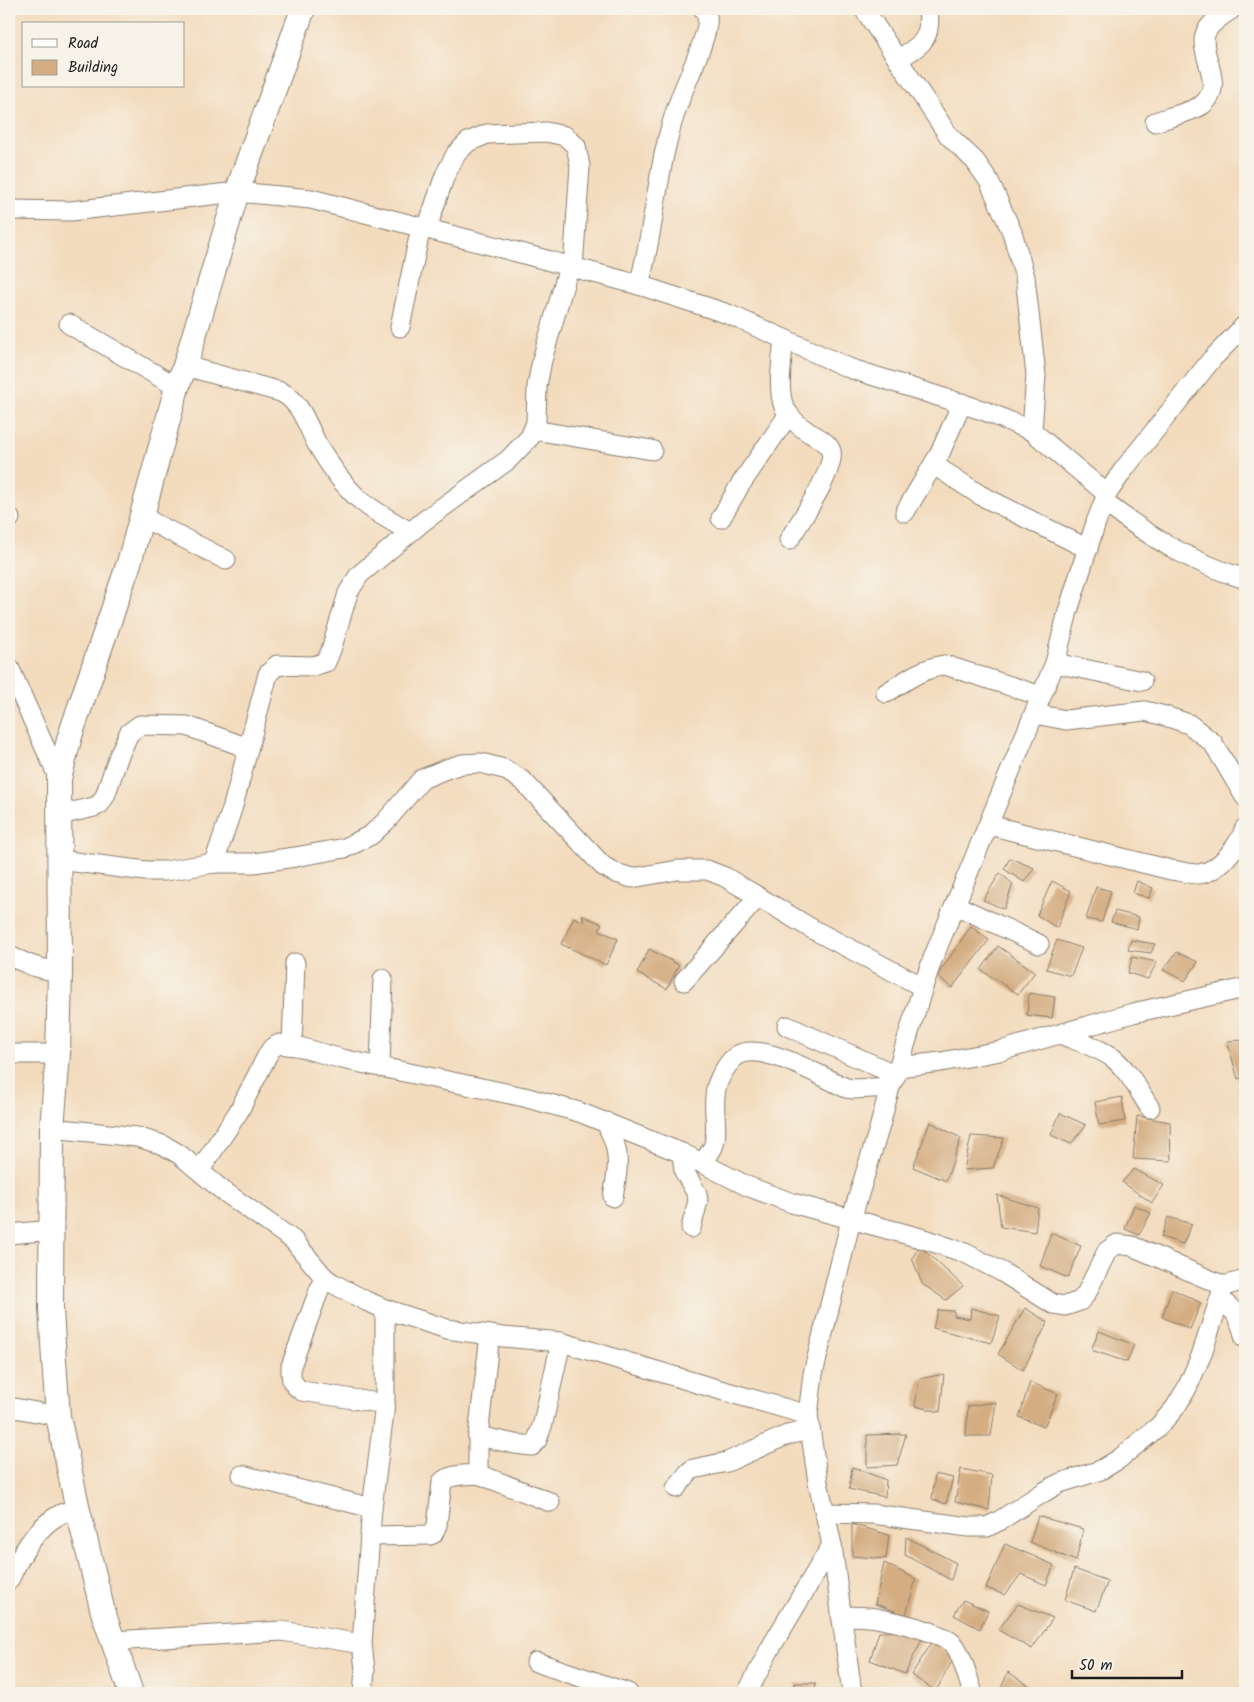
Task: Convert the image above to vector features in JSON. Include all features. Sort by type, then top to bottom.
[{"type":"main road","points":[[131,1693],[103,1612],[78,1510],[58,1416],[52,1308],[52,1128],[58,1054],[60,972],[59,778],[70,736],[118,597],[236,192],[303,9]]},
{"type":"street","points":[[864,9],[949,136],[975,161],[989,180],[1012,232],[1025,278],[1036,375],[1032,430]]},
{"type":"street","points":[[898,59],[918,48],[924,42],[928,31],[928,9]]},
{"type":"street","points":[[1155,122],[1201,106],[1208,98],[1211,92],[1212,75],[1204,41],[1205,33],[1211,25],[1232,9]]},
{"type":"street","points":[[639,285],[648,247],[662,158],[680,99],[696,60],[706,11]]},
{"type":"street","points":[[214,863],[233,806],[268,674],[277,665],[313,666],[326,662],[348,593],[359,575],[410,532],[508,460],[530,437],[534,430],[536,423],[537,386],[542,360],[571,267],[580,166],[576,146],[565,136],[546,132],[487,134],[468,142],[456,154],[445,175],[424,228],[400,327]]},
{"type":"street","points":[[9,210],[71,210],[236,192],[311,199],[639,285],[728,314],[849,368],[985,411],[1032,430],[1142,531],[1196,561],[1245,579]]},
{"type":"street","points":[[69,324],[181,376],[281,392],[289,396],[298,405],[331,467],[348,489],[368,506],[410,532]]},
{"type":"street","points":[[852,1693],[832,1545],[809,1422],[813,1374],[851,1220],[923,987],[955,904],[1055,663],[1068,611],[1096,522],[1106,499],[1124,469],[1212,359],[1245,325]]},
{"type":"street","points":[[784,339],[781,388],[784,407],[802,428],[824,442],[831,450],[831,460],[825,479],[789,540]]},
{"type":"street","points":[[905,512],[934,465],[962,404]]},
{"type":"street","points":[[721,518],[740,484],[789,414]]},
{"type":"street","points":[[534,430],[652,450]]},
{"type":"street","points":[[934,465],[980,495],[1088,549]]},
{"type":"street","points":[[142,517],[226,560]]},
{"type":"street","points":[[1055,663],[1142,681]]},
{"type":"street","points":[[886,693],[919,672],[931,667],[945,665],[1038,705],[1066,720],[1145,711],[1165,716],[1189,724],[1213,743],[1245,796]]},
{"type":"street","points":[[9,667],[59,778]]},
{"type":"street","points":[[60,815],[100,804],[105,796],[129,733],[140,725],[187,726],[248,748]]},
{"type":"street","points":[[59,860],[165,872],[214,863],[254,862],[344,848],[372,836],[422,779],[462,764],[481,763],[504,769],[523,781],[603,866],[616,873],[632,878],[678,870],[708,870],[725,877],[757,898],[814,930],[923,987]]},
{"type":"street","points":[[989,825],[1171,870],[1199,874],[1229,855],[1242,838],[1245,828]]},
{"type":"street","points":[[684,981],[757,898]]},
{"type":"street","points":[[955,904],[1039,944]]},
{"type":"street","points":[[9,956],[33,966],[60,972]]},
{"type":"street","points":[[292,1045],[296,963]]},
{"type":"street","points":[[380,1066],[383,979]]},
{"type":"street","points":[[703,1164],[714,1146],[714,1097],[718,1080],[727,1064],[739,1054],[763,1053],[784,1059],[846,1088],[854,1089],[941,1062],[1000,1051],[1133,1013],[1245,988]]},
{"type":"street","points":[[787,1026],[895,1076]]},
{"type":"street","points":[[1060,1034],[1112,1057],[1124,1068],[1150,1108]]},
{"type":"street","points":[[200,1170],[239,1111],[272,1048],[279,1044],[292,1045],[342,1059],[524,1097],[579,1112],[682,1153],[747,1186],[792,1203],[924,1238],[965,1253],[1002,1272],[1053,1304],[1065,1306],[1080,1301],[1086,1294],[1107,1251],[1113,1245],[1120,1243],[1132,1246],[1222,1293],[1238,1316],[1245,1338]]},
{"type":"street","points":[[9,1054],[58,1054]]},
{"type":"street","points":[[606,1122],[617,1152],[618,1162],[614,1197]]},
{"type":"street","points":[[52,1128],[137,1137],[163,1145],[179,1154],[222,1190],[293,1240],[332,1283],[385,1309],[447,1329],[562,1342],[703,1385],[809,1422]]},
{"type":"street","points":[[682,1153],[684,1171],[697,1194],[698,1201],[691,1228]]},
{"type":"street","points":[[9,1234],[52,1230]]},
{"type":"street","points":[[324,1276],[291,1366],[291,1378],[295,1386],[302,1390],[385,1404]]},
{"type":"street","points":[[825,1513],[873,1514],[969,1527],[987,1527],[1000,1521],[1060,1483],[1101,1470],[1119,1459],[1159,1426],[1175,1408],[1187,1388],[1222,1293],[1245,1280]]},
{"type":"street","points":[[363,1693],[365,1670],[362,1644],[372,1508],[385,1404],[385,1309]]},
{"type":"street","points":[[478,1474],[478,1436],[490,1335]]},
{"type":"street","points":[[478,1436],[515,1444],[532,1446],[535,1444],[562,1342]]},
{"type":"street","points":[[9,1407],[58,1416]]},
{"type":"street","points":[[676,1488],[688,1472],[693,1469],[727,1462],[787,1435],[809,1422]]},
{"type":"street","points":[[242,1474],[372,1508]]},
{"type":"street","points":[[371,1536],[433,1534],[437,1526],[442,1482],[444,1479],[454,1476],[478,1474],[550,1502]]},
{"type":"street","points":[[9,1580],[32,1540],[47,1523],[61,1514],[78,1510]]},
{"type":"street","points":[[747,1693],[771,1647],[832,1545]]},
{"type":"street","points":[[841,1616],[874,1618],[892,1622],[918,1629],[949,1641],[958,1652],[973,1693]]},
{"type":"street","points":[[112,1641],[282,1631],[362,1644]]},
{"type":"street","points":[[536,1662],[628,1693]]},
{"type":"building","points":[[1010,858],[1034,868],[1024,882],[1004,869]]},
{"type":"building","points":[[1000,873],[1013,884],[1004,909],[983,900]]},
{"type":"building","points":[[1052,881],[1071,891],[1057,928],[1037,915]]},
{"type":"building","points":[[1137,881],[1153,888],[1149,898],[1133,893]]},
{"type":"building","points":[[1096,887],[1111,891],[1102,922],[1086,919]]},
{"type":"building","points":[[1115,911],[1139,917],[1137,929],[1111,922]]},
{"type":"building","points":[[582,915],[602,924],[599,930],[618,939],[606,965],[561,944],[574,917],[584,922]]},
{"type":"building","points":[[971,926],[989,940],[952,988],[937,976]]},
{"type":"building","points":[[1057,940],[1082,948],[1071,976],[1046,969]]},
{"type":"building","points":[[1131,940],[1155,944],[1151,953],[1128,950]]},
{"type":"building","points":[[998,946],[1035,972],[1018,994],[981,970]]},
{"type":"building","points":[[649,949],[679,965],[667,989],[637,973]]},
{"type":"building","points":[[1177,952],[1198,962],[1185,981],[1163,970]]},
{"type":"building","points":[[1132,957],[1157,962],[1148,979],[1128,973]]},
{"type":"building","points":[[1029,993],[1055,997],[1052,1018],[1027,1015]]},
{"type":"building","points":[[1245,1040],[1245,1077],[1238,1079],[1227,1041]]},
{"type":"building","points":[[1122,1097],[1125,1121],[1099,1125],[1095,1102]]},
{"type":"building","points":[[1060,1113],[1086,1125],[1071,1144],[1051,1135]]},
{"type":"building","points":[[1137,1116],[1170,1122],[1171,1161],[1133,1159]]},
{"type":"building","points":[[930,1122],[961,1138],[946,1181],[913,1167]]},
{"type":"building","points":[[971,1136],[1004,1138],[993,1168],[964,1170]]},
{"type":"building","points":[[1134,1169],[1164,1185],[1152,1203],[1122,1182]]},
{"type":"building","points":[[997,1195],[1038,1208],[1035,1232],[1001,1227]]},
{"type":"building","points":[[1134,1205],[1151,1213],[1139,1235],[1125,1229]]},
{"type":"building","points":[[1168,1217],[1192,1224],[1183,1244],[1161,1237]]},
{"type":"building","points":[[1051,1233],[1081,1246],[1068,1278],[1040,1266]]},
{"type":"building","points":[[920,1246],[963,1286],[946,1300],[922,1284],[912,1258]]},
{"type":"building","points":[[1172,1289],[1201,1303],[1190,1329],[1162,1317]]},
{"type":"building","points":[[971,1308],[1000,1316],[991,1343],[933,1328],[938,1310],[954,1311],[954,1316],[970,1319]]},
{"type":"building","points":[[1025,1308],[1048,1322],[1023,1370],[998,1354]]},
{"type":"building","points":[[1099,1331],[1134,1345],[1127,1362],[1091,1350]]},
{"type":"building","points":[[944,1374],[940,1412],[915,1406],[919,1379]]},
{"type":"building","points":[[1030,1382],[1058,1394],[1044,1427],[1019,1417]]},
{"type":"building","points":[[996,1402],[991,1436],[966,1436],[968,1406]]},
{"type":"building","points":[[906,1434],[897,1465],[867,1467],[867,1435]]},
{"type":"building","points":[[852,1467],[886,1480],[885,1497],[849,1489]]},
{"type":"building","points":[[961,1469],[992,1475],[989,1510],[955,1502]]},
{"type":"building","points":[[935,1474],[953,1478],[946,1504],[932,1499]]},
{"type":"building","points":[[1038,1516],[1083,1529],[1076,1561],[1030,1542]]},
{"type":"building","points":[[852,1524],[889,1535],[886,1559],[852,1556]]},
{"type":"building","points":[[906,1537],[956,1563],[951,1580],[905,1555]]},
{"type":"building","points":[[1005,1544],[1054,1565],[1046,1585],[1021,1574],[1005,1595],[986,1588]]},
{"type":"building","points":[[884,1563],[916,1579],[906,1615],[875,1604]]},
{"type":"building","points":[[1074,1569],[1108,1581],[1096,1611],[1065,1600]]},
{"type":"building","points":[[963,1600],[988,1611],[980,1629],[954,1615]]},
{"type":"building","points":[[1018,1604],[1053,1618],[1032,1649],[998,1630]]},
{"type":"building","points":[[926,1631],[905,1674],[870,1660],[879,1632]]},
{"type":"building","points":[[933,1641],[954,1657],[936,1691],[911,1675]]},
{"type":"building","points":[[1008,1672],[1036,1690],[1034,1693],[999,1693]]},
{"type":"building","points":[[795,1683],[815,1683],[816,1693],[795,1692]]}]
